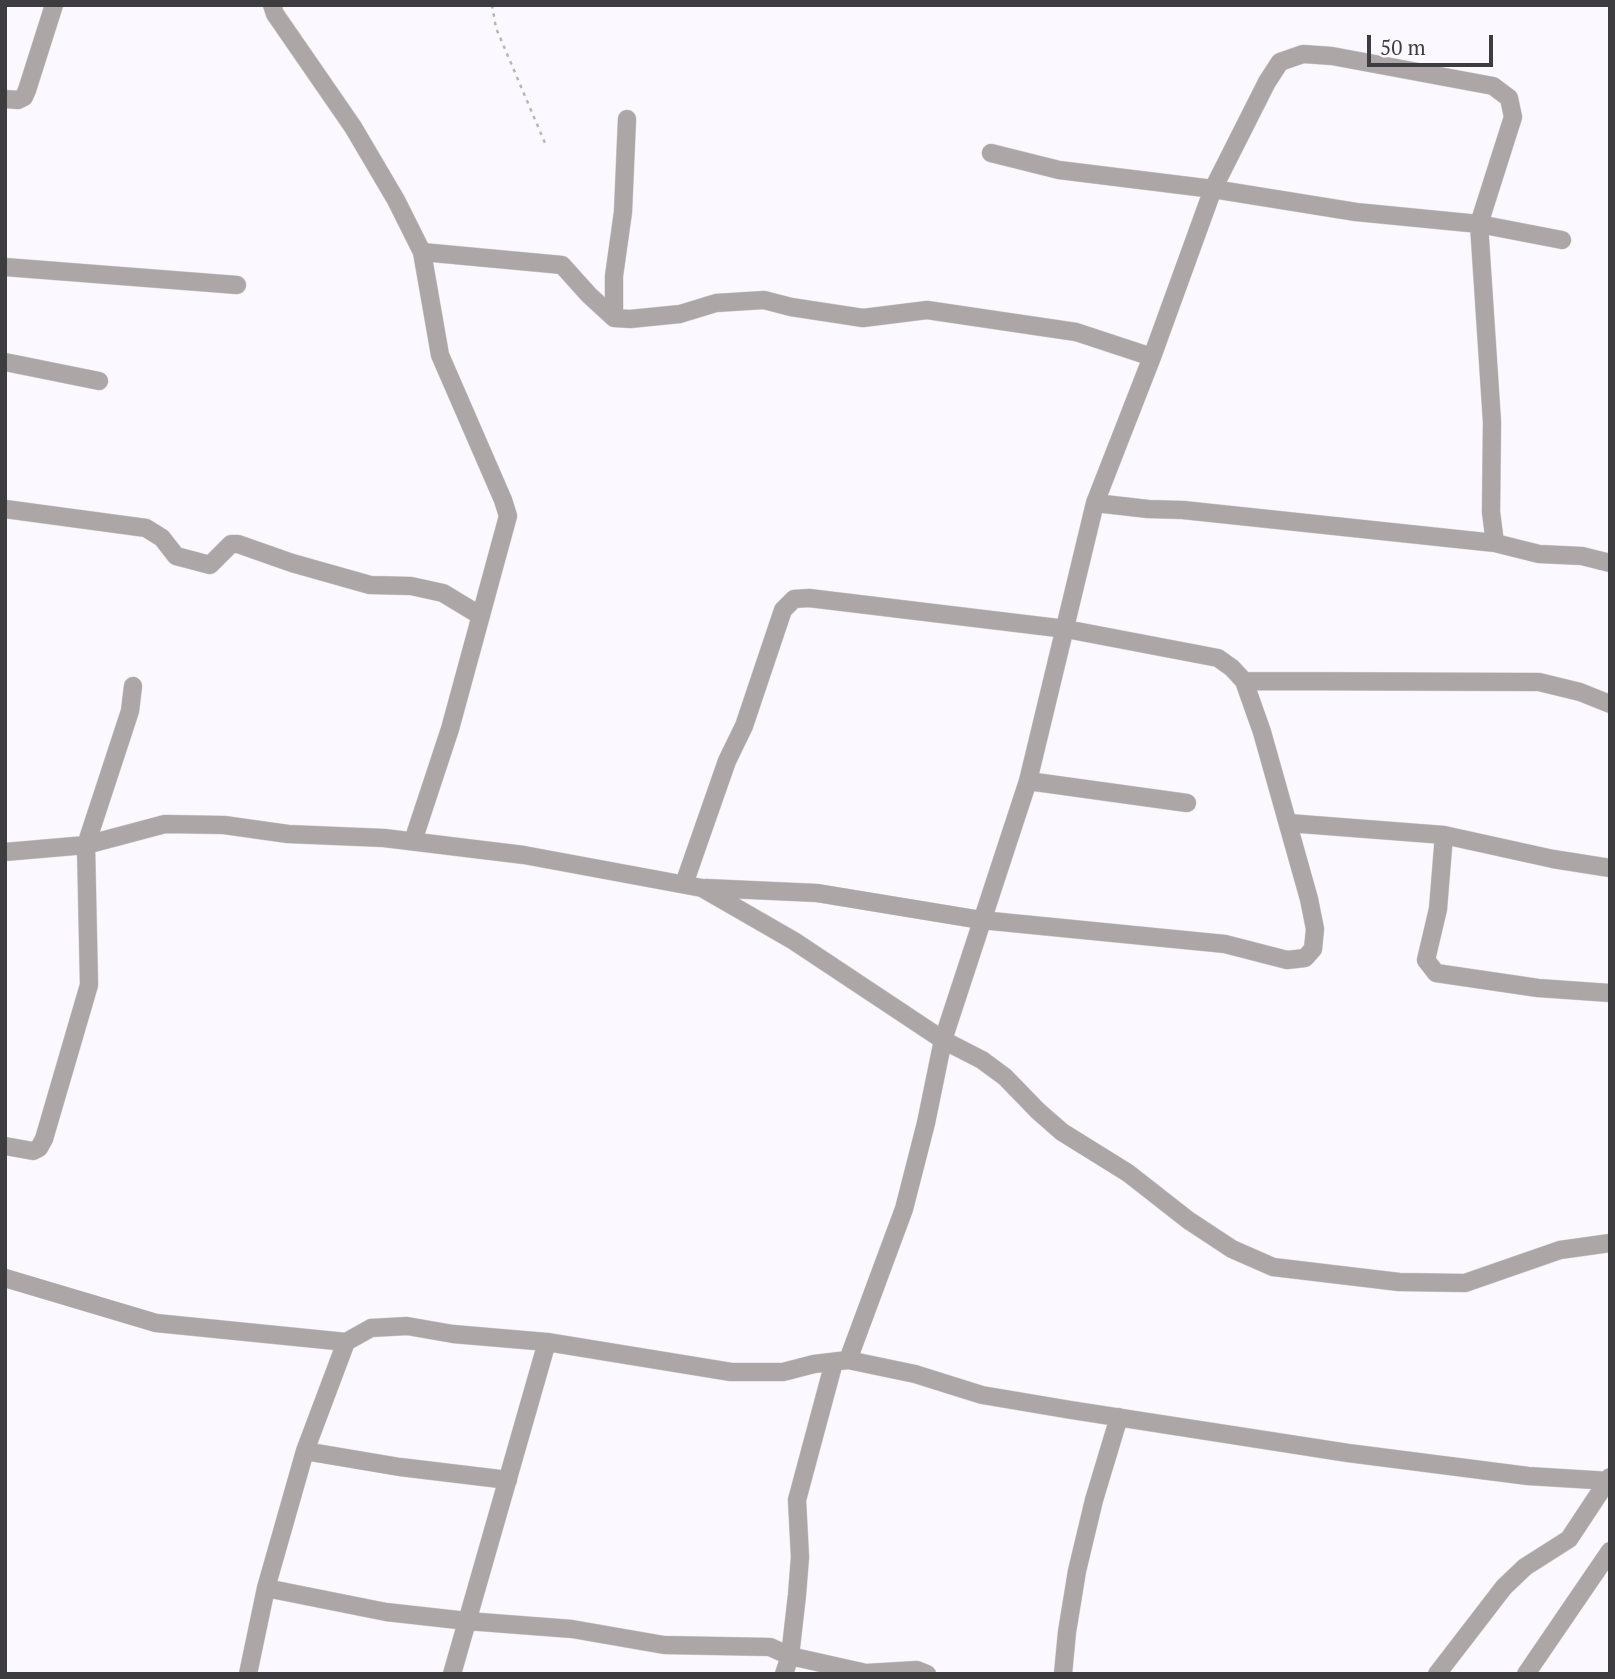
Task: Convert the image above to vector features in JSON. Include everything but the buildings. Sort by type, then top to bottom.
[{"type":"street","points":[[5,99],[18,100],[24,97],[54,5]]},
{"type":"street","points":[[272,5],[275,14],[353,127],[396,200],[422,252],[440,355],[508,516],[450,729],[413,841]]},
{"type":"street","points":[[787,1665],[800,1557],[796,1500],[841,1361],[904,1209],[943,1040],[1028,781],[1095,503],[1213,189],[1267,82],[1280,62],[1303,54],[1332,56],[1493,86],[1509,98],[1513,117],[1479,224],[1492,422],[1491,512],[1495,544]]},
{"type":"street","points":[[614,318],[614,276],[623,212],[627,119]]},
{"type":"street","points":[[991,153],[1059,170],[1213,189],[1356,212],[1479,224],[1562,240]]},
{"type":"street","points":[[422,252],[562,265],[614,318],[680,314],[716,303],[764,300],[863,318],[927,310],[1076,331],[1152,357]]},
{"type":"street","points":[[5,267],[237,285]]},
{"type":"street","points":[[5,362],[99,381]]},
{"type":"street","points":[[1095,503],[1495,544],[1539,554],[1582,556],[1610,563]]},
{"type":"street","points":[[5,509],[146,528],[162,538],[176,556],[210,565],[231,544],[238,544],[292,563],[370,585],[411,586],[443,593],[481,616]]},
{"type":"street","points":[[5,852],[86,845],[165,824],[224,825],[288,834],[413,841],[524,855],[702,888],[817,893],[981,920],[1225,944],[1287,960],[1305,958],[1313,949],[1315,929],[1310,899],[1262,732],[1244,681],[1218,658],[1066,629],[809,598],[794,599],[783,610],[744,726],[727,761],[684,884]]},
{"type":"street","points":[[1244,681],[1539,682],[1580,692],[1610,704]]},
{"type":"street","points":[[5,1146],[33,1151],[44,1139],[89,985],[86,845],[130,711],[133,686]]},
{"type":"street","points":[[1028,781],[1186,803]]},
{"type":"street","points":[[1288,823],[1444,835],[1553,859],[1610,868]]},
{"type":"street","points":[[1444,835],[1438,909],[1426,960],[1436,972],[1538,988],[1610,993]]},
{"type":"street","points":[[702,888],[794,941],[943,1040],[982,1060],[1005,1077],[1062,1132],[1128,1173],[1188,1220],[1232,1249],[1273,1267],[1399,1282],[1465,1283],[1560,1250],[1610,1243]]},
{"type":"street","points":[[5,1278],[156,1323],[346,1342],[371,1328],[407,1326],[453,1334],[547,1342],[731,1372],[783,1372],[841,1361],[915,1374],[982,1395],[1348,1453],[1528,1476],[1609,1480]]},
{"type":"street","points":[[247,1674],[266,1588],[305,1451],[346,1342]]},
{"type":"street","points":[[452,1674],[547,1342]]},
{"type":"street","points":[[1063,1674],[1077,1571],[1094,1500],[1119,1417]]},
{"type":"street","points":[[305,1451],[400,1467],[508,1480]]},
{"type":"street","points":[[1437,1674],[1504,1587],[1525,1567],[1569,1539],[1609,1480]]},
{"type":"street","points":[[1526,1674],[1610,1551]]},
{"type":"street","points":[[266,1588],[386,1612],[572,1629],[664,1645],[769,1647],[787,1665],[866,1673],[917,1670],[927,1674]]},
{"type":"path","points":[[492,5],[496,28],[545,143]]}]
